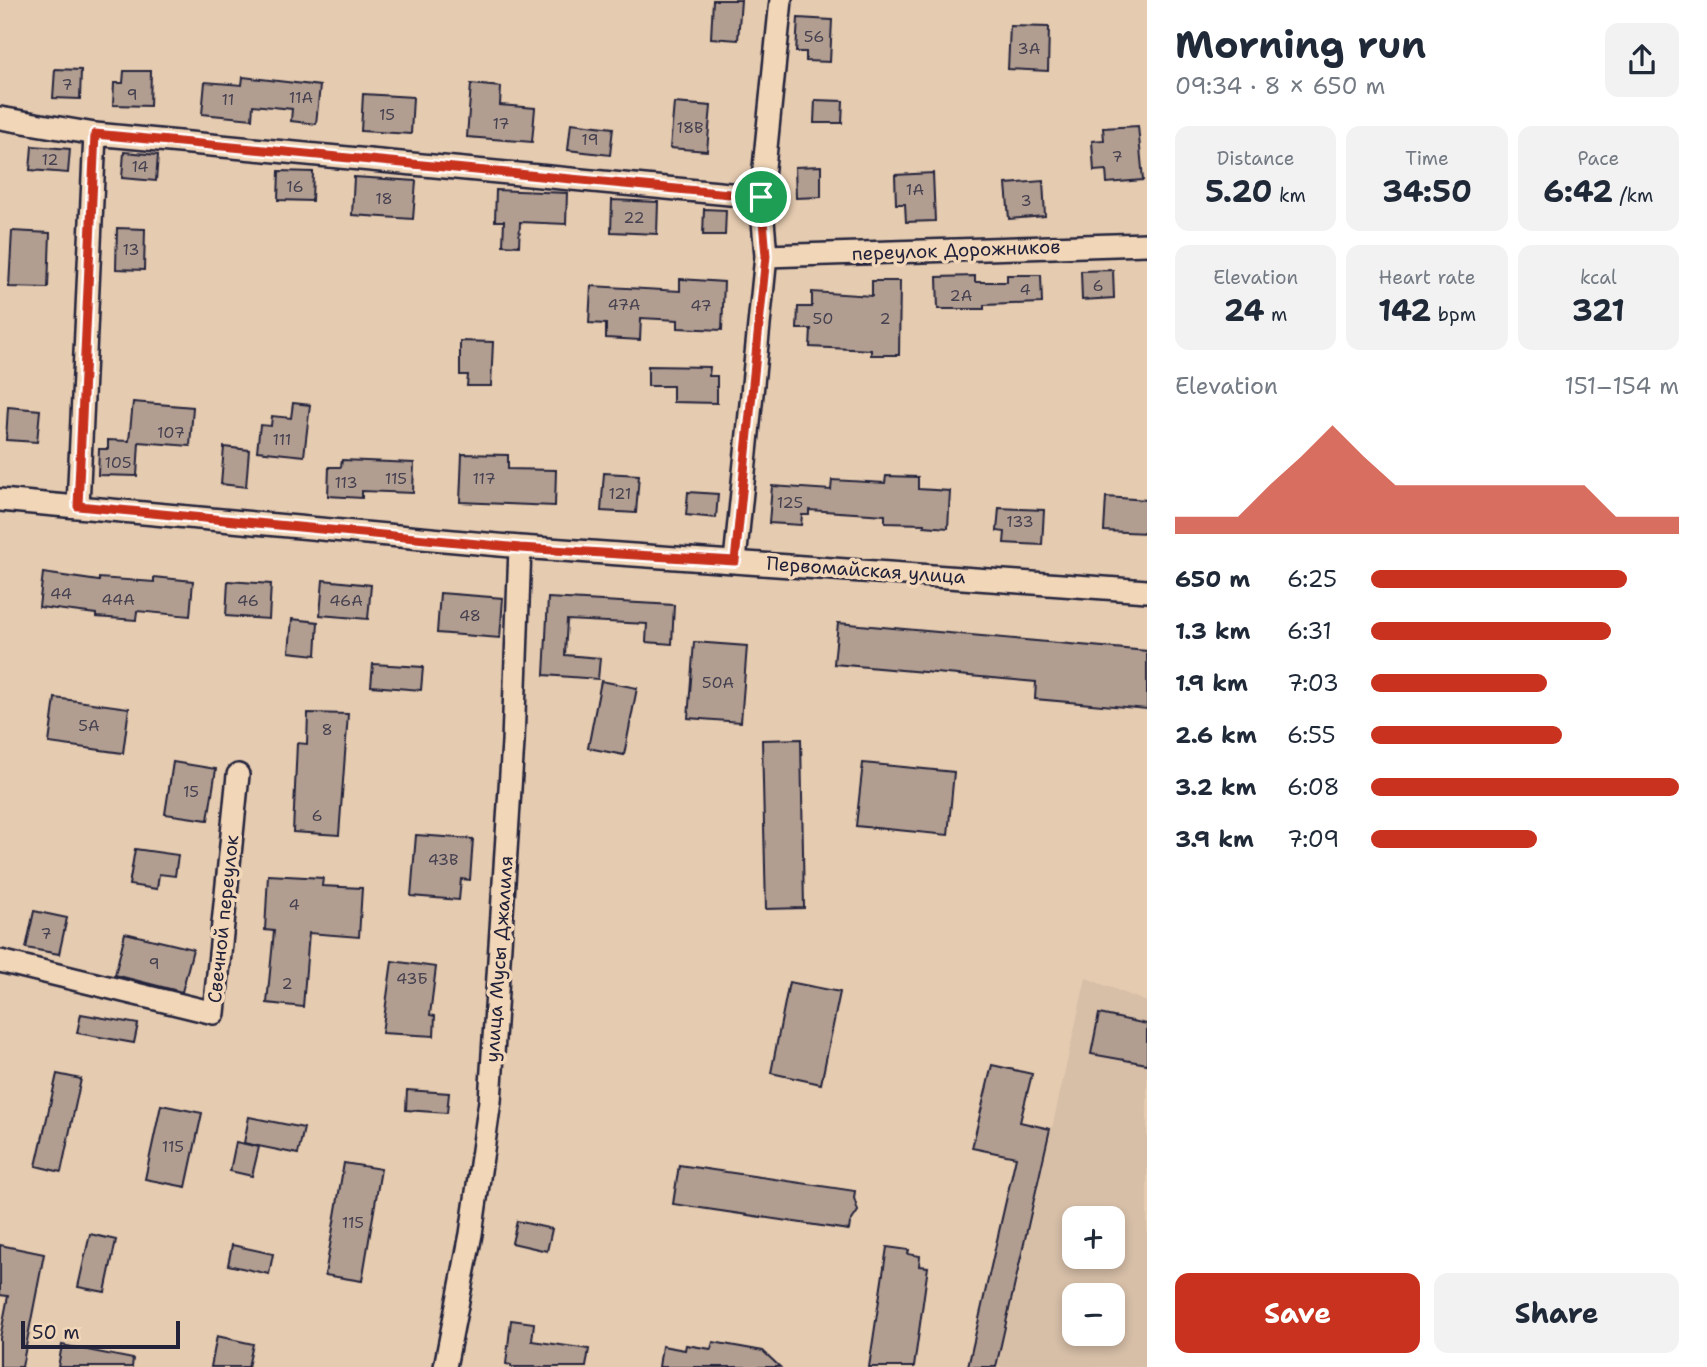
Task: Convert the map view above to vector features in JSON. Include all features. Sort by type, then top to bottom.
[{"type":"street","points":[[735,561],[766,256],[761,197],[781,0]]},
{"type":"street","points":[[0,118],[95,134],[761,197]]},
{"type":"street","points":[[78,506],[95,134]]},
{"type":"street","name":"переулок Дорожников","points":[[766,256],[1147,244]]},
{"type":"street","name":"Первомайская улица","points":[[0,500],[520,548],[1147,591]]},
{"type":"street","name":"улица Мусы Джалиля","points":[[445,1367],[471,1234],[490,1101],[513,742],[520,548]]},
{"type":"street","name":"Свечной переулок","points":[[0,961],[214,1013],[238,775]]},
{"type":"shaded area","points":[[1086,978],[1147,1002],[1147,1367],[998,1367]]},
{"type":"building","points":[[713,0],[741,0],[738,40],[711,38]]},
{"type":"building","points":[[798,18],[832,20],[830,62],[806,61],[806,52],[796,52]]},
{"type":"building","points":[[1010,26],[1049,27],[1048,71],[1008,69]]},
{"type":"building","points":[[55,69],[81,70],[80,99],[53,98]]},
{"type":"building","points":[[124,71],[151,71],[150,106],[113,105],[114,83],[123,83]]},
{"type":"building","points":[[243,77],[320,86],[316,124],[291,121],[292,109],[253,105],[252,119],[202,114],[205,82],[242,85]]},
{"type":"building","points":[[471,84],[501,87],[500,105],[535,108],[532,142],[467,137]]},
{"type":"building","points":[[363,94],[413,97],[411,134],[361,131]]},
{"type":"building","points":[[815,100],[843,101],[842,123],[814,123]]},
{"type":"building","points":[[674,103],[711,106],[707,151],[670,148]]},
{"type":"building","points":[[571,123],[613,128],[610,155],[568,150]]},
{"type":"building","points":[[1138,126],[1143,180],[1107,183],[1106,170],[1094,171],[1092,141],[1104,140],[1103,128]]},
{"type":"building","points":[[32,146],[70,149],[68,173],[30,170]]},
{"type":"building","points":[[124,152],[158,155],[156,181],[122,178]]},
{"type":"building","points":[[821,166],[821,197],[796,198],[795,167]]},
{"type":"building","points":[[279,171],[313,172],[312,201],[278,200]]},
{"type":"building","points":[[933,173],[935,221],[906,222],[905,204],[896,204],[895,175]]},
{"type":"building","points":[[354,177],[416,181],[413,219],[352,215]]},
{"type":"building","points":[[1043,181],[1045,216],[1009,219],[1006,184]]},
{"type":"building","points":[[496,190],[567,193],[566,224],[520,222],[519,246],[503,245],[504,221],[495,221]]},
{"type":"building","points":[[612,200],[658,202],[657,234],[611,232]]},
{"type":"building","points":[[704,209],[726,210],[725,235],[703,235]]},
{"type":"building","points":[[117,228],[145,229],[144,270],[116,269]]},
{"type":"building","points":[[12,231],[50,233],[48,288],[9,287]]},
{"type":"building","points":[[1113,270],[1114,298],[1082,300],[1081,271]]},
{"type":"building","points":[[1007,275],[1041,275],[1042,303],[984,305],[984,309],[938,309],[937,277],[975,276],[975,282],[1007,282]]},
{"type":"building","points":[[680,279],[724,282],[722,330],[678,328],[678,320],[641,318],[640,340],[606,338],[606,324],[589,323],[591,286],[680,291]]},
{"type":"building","points":[[872,281],[900,281],[899,355],[871,355],[871,350],[810,347],[811,329],[797,329],[798,307],[812,307],[812,292],[872,296]]},
{"type":"building","points":[[460,341],[493,342],[491,386],[467,386],[468,375],[460,375]]},
{"type":"building","points":[[648,366],[710,367],[709,376],[717,376],[717,403],[673,402],[673,386],[648,386]]},
{"type":"building","points":[[133,402],[193,407],[190,446],[139,442],[137,476],[98,475],[99,449],[108,449],[108,440],[129,441]]},
{"type":"building","points":[[293,403],[310,405],[304,456],[257,451],[260,425],[271,426],[272,416],[291,418]]},
{"type":"building","points":[[8,407],[40,410],[37,442],[6,440]]},
{"type":"building","points":[[224,447],[249,450],[246,487],[221,484]]},
{"type":"building","points":[[462,454],[508,455],[508,469],[556,470],[555,506],[460,502]]},
{"type":"building","points":[[342,460],[414,463],[413,493],[362,491],[362,498],[328,496],[329,467],[341,467]]},
{"type":"building","points":[[604,473],[639,475],[636,513],[601,511]]},
{"type":"building","points":[[886,476],[918,477],[918,489],[950,491],[948,528],[885,523],[885,515],[809,510],[809,515],[802,515],[801,525],[769,523],[772,486],[831,490],[832,480],[885,483]]},
{"type":"building","points":[[688,492],[718,494],[716,518],[686,515]]},
{"type":"building","points":[[1106,497],[1147,500],[1147,533],[1104,531]]},
{"type":"building","points":[[999,508],[1044,510],[1042,545],[1004,543],[1005,532],[997,531]]},
{"type":"building","points":[[43,573],[99,581],[99,578],[154,582],[154,577],[193,581],[190,616],[137,611],[136,620],[96,617],[96,614],[39,607]]},
{"type":"building","points":[[323,580],[371,585],[368,619],[320,615]]},
{"type":"building","points":[[228,581],[271,584],[269,619],[226,616]]},
{"type":"building","points":[[440,593],[503,598],[500,638],[437,633]]},
{"type":"building","points":[[548,598],[674,605],[672,644],[646,642],[647,624],[567,620],[565,655],[600,658],[598,679],[544,675]]},
{"type":"building","points":[[292,619],[318,622],[316,655],[289,652]]},
{"type":"building","points":[[838,623],[1147,651],[1147,709],[1035,699],[1036,682],[834,664]]},
{"type":"building","points":[[694,642],[747,646],[741,722],[688,718]]},
{"type":"building","points":[[373,664],[423,667],[421,690],[371,686]]},
{"type":"building","points":[[601,681],[637,688],[624,755],[588,748]]},
{"type":"building","points":[[55,698],[129,708],[123,753],[49,743]]},
{"type":"building","points":[[308,713],[348,714],[339,835],[293,832],[297,743],[307,744]]},
{"type":"building","points":[[801,739],[804,908],[766,909],[762,740]]},
{"type":"building","points":[[173,762],[216,769],[208,820],[165,814]]},
{"type":"building","points":[[863,763],[954,772],[948,835],[856,826]]},
{"type":"building","points":[[416,835],[473,839],[470,880],[461,879],[459,900],[411,896]]},
{"type":"building","points":[[135,849],[178,855],[175,876],[159,874],[157,889],[129,885]]},
{"type":"building","points":[[268,875],[323,878],[322,886],[362,888],[359,937],[309,933],[303,1007],[267,1003],[274,931],[265,930]]},
{"type":"building","points":[[34,911],[67,918],[59,954],[26,948]]},
{"type":"building","points":[[125,933],[193,949],[182,992],[115,975]]},
{"type":"building","points":[[392,961],[436,967],[430,1015],[435,1016],[434,1036],[382,1033]]},
{"type":"building","points":[[789,982],[840,992],[821,1084],[771,1073]]},
{"type":"building","points":[[81,1014],[138,1024],[134,1043],[77,1033]]},
{"type":"building","points":[[1099,1014],[1147,1024],[1147,1064],[1091,1054]]},
{"type":"building","points":[[992,1065],[1032,1074],[1020,1122],[1050,1129],[996,1367],[968,1367],[1016,1157],[972,1148]]},
{"type":"building","points":[[57,1074],[81,1079],[61,1172],[36,1166]]},
{"type":"building","points":[[407,1090],[449,1093],[447,1113],[406,1110]]},
{"type":"building","points":[[161,1105],[202,1113],[186,1187],[145,1179]]},
{"type":"building","points":[[249,1117],[304,1128],[298,1154],[244,1143]]},
{"type":"building","points":[[236,1142],[259,1147],[252,1176],[230,1171]]},
{"type":"building","points":[[344,1163],[381,1169],[362,1281],[325,1275]]},
{"type":"building","points":[[679,1165],[855,1191],[858,1211],[849,1230],[673,1204]]},
{"type":"building","points":[[517,1221],[552,1229],[547,1251],[512,1243]]},
{"type":"building","points":[[90,1234],[116,1240],[105,1292],[78,1287]]},
{"type":"building","points":[[0,1245],[44,1254],[22,1367],[0,1367],[0,1338],[8,1296],[0,1295]]},
{"type":"building","points":[[232,1245],[273,1254],[269,1274],[228,1265]]},
{"type":"building","points":[[887,1247],[909,1250],[908,1254],[920,1256],[919,1266],[928,1267],[914,1367],[869,1367]]},
{"type":"building","points":[[511,1320],[534,1323],[532,1341],[589,1349],[586,1367],[511,1367],[506,1364]]},
{"type":"building","points":[[217,1336],[253,1344],[248,1367],[211,1367]]},
{"type":"building","points":[[713,1342],[763,1351],[780,1367],[659,1367],[662,1346],[685,1350],[686,1345],[711,1349]]},
{"type":"building","points":[[62,1345],[133,1359],[132,1367],[58,1367]]},
{"type":"route","points":[[95,134],[761,197],[766,256],[735,561],[520,548],[78,506],[95,134]]}]
